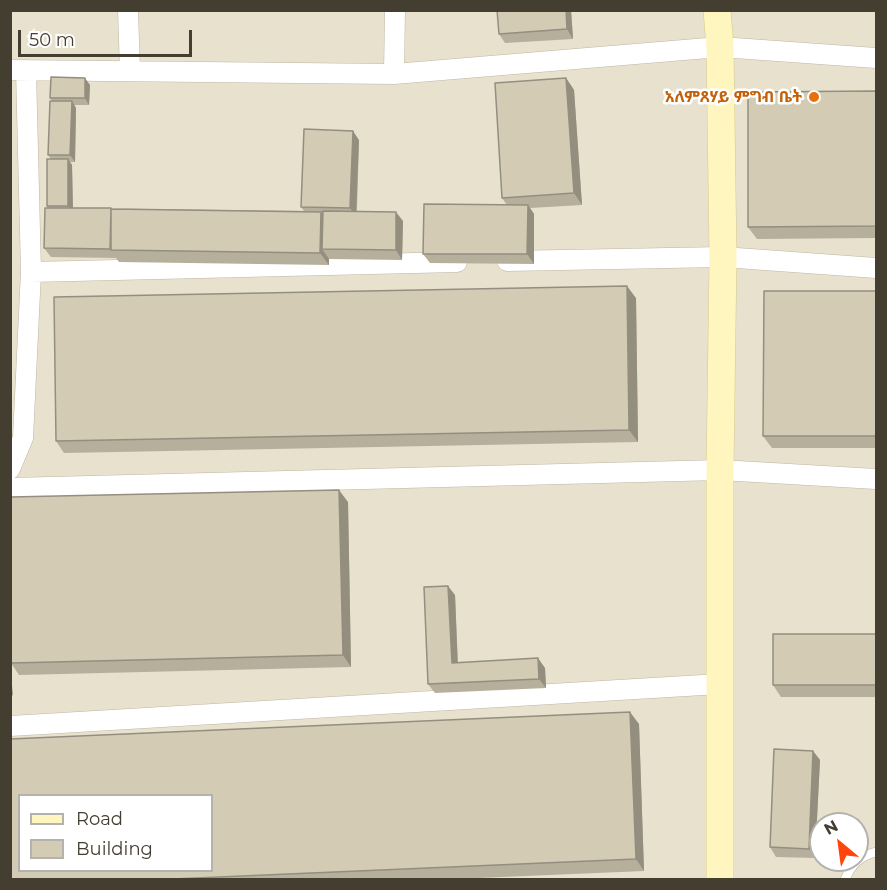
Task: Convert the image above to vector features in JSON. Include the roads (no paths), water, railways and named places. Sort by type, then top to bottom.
[{"type":"street","points":[[128,10],[130,71]]},
{"type":"street","points":[[394,74],[395,10]]},
{"type":"street","points":[[717,10],[720,47],[723,257],[720,470],[720,879]]},
{"type":"street","points":[[10,469],[23,438],[31,272],[18,70],[394,74],[720,47],[876,58]]},
{"type":"street","points":[[31,272],[723,257],[876,268]]},
{"type":"street","points":[[10,488],[720,470],[876,479]]},
{"type":"street","points":[[10,726],[720,684]]},
{"type":"lane","points":[[845,879],[850,867],[876,852]]},
{"type":"place","name":"አለምጸሃይ ምግብ ቤት","points":[[814,97]]}]
